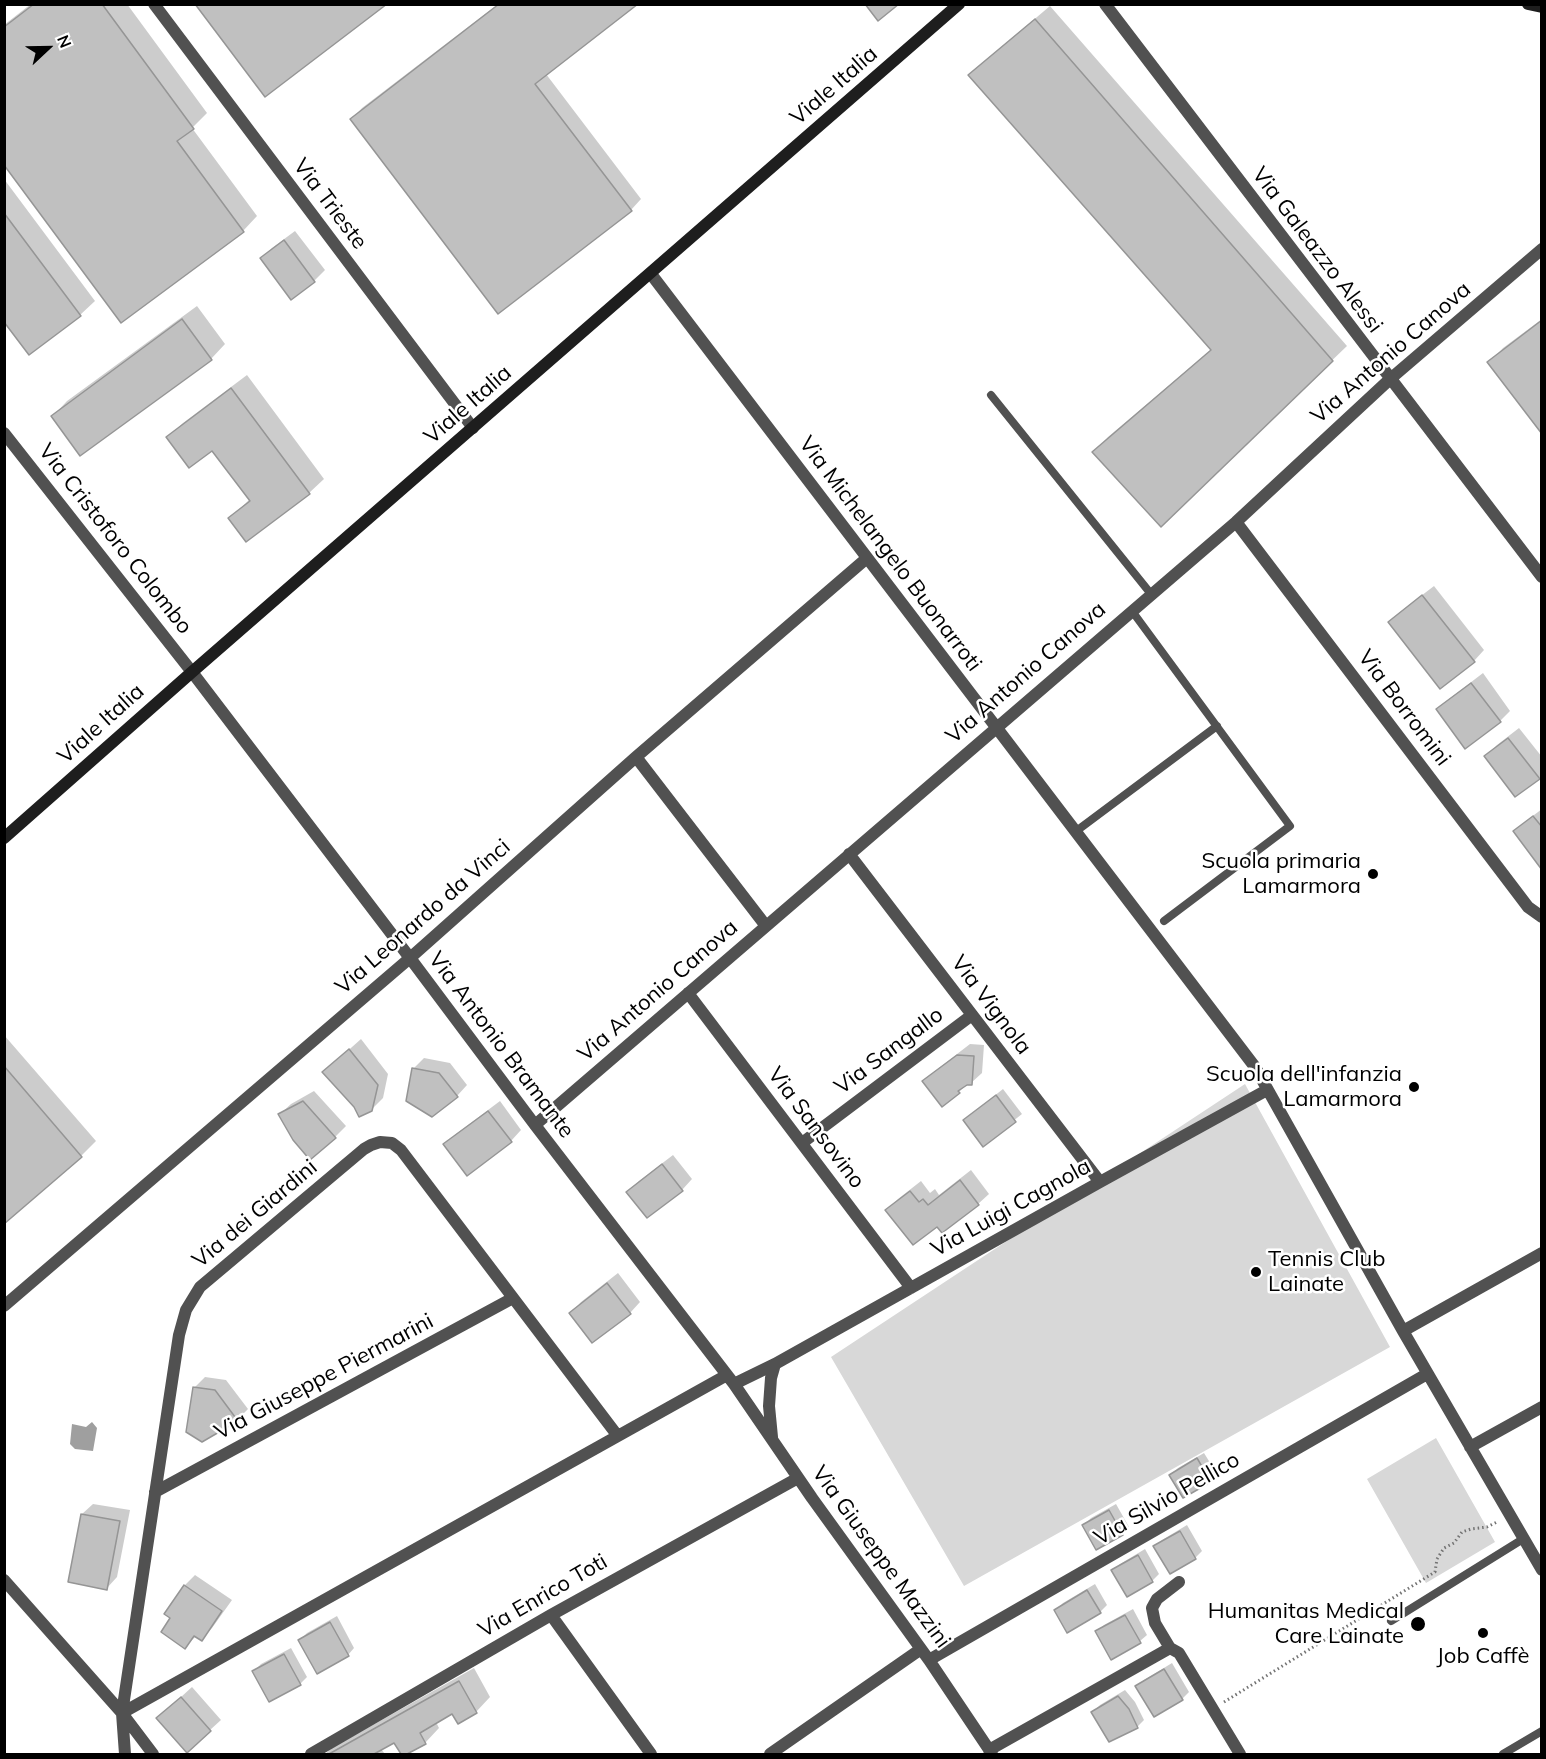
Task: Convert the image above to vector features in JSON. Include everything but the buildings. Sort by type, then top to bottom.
[{"type":"street","name":"Via Trieste","points":[[154,4],[473,428]]},
{"type":"street","name":"Viale Italia","points":[[4,838],[959,4]]},
{"type":"street","name":"Via Galeazzo Alessi","points":[[1105,4],[1542,578]]},
{"type":"street","points":[[1528,4],[1542,7]]},
{"type":"street","name":"Via Antonio Canova","points":[[535,1125],[1236,522],[1389,380],[1542,249]]},
{"type":"street","name":"Via Michelangelo Buonarroti","points":[[651,274],[1255,1067],[1427,1374],[1542,1570]]},
{"type":"street","name":"Via Cristoforo Colombo","points":[[4,433],[192,672]]},
{"type":"street","name":"Via Borromini","points":[[1236,522],[1528,906],[1542,917]]},
{"type":"street","name":"Via Leonardo da Vinci","points":[[4,1306],[410,958],[636,757],[867,558]]},
{"type":"street","name":"Via Antonio Bramante","points":[[192,672],[731,1380]]},
{"type":"street","points":[[636,757],[766,926]]},
{"type":"street","name":"Via Vignola","points":[[849,854],[1100,1182]]},
{"type":"street","name":"Via Sansovino","points":[[688,993],[911,1288]]},
{"type":"street","name":"Via Sangallo","points":[[802,1143],[972,1015]]},
{"type":"street","name":"Via Luigi Cagnola","points":[[122,1713],[617,1436],[731,1380],[776,1364],[1267,1090]]},
{"type":"street","name":"Via dei Giardini","points":[[125,1755],[122,1713],[178,1335],[186,1310],[200,1287],[371,1145],[380,1142],[392,1143],[401,1150],[617,1436]]},
{"type":"street","points":[[1403,1331],[1542,1253]]},
{"type":"street","name":"Via Giuseppe Piermarini","points":[[155,1492],[513,1298]]},
{"type":"street","points":[[772,1439],[769,1406],[771,1378],[776,1364]]},
{"type":"street","name":"Via Silvio Pellico","points":[[929,1660],[1427,1374]]},
{"type":"street","name":"Via Giuseppe Mazzini","points":[[731,1380],[798,1478],[929,1660],[990,1752]]},
{"type":"street","points":[[1470,1447],[1542,1407]]},
{"type":"street","name":"Via Enrico Toti","points":[[311,1755],[551,1615],[798,1478]]},
{"type":"street","points":[[4,1580],[122,1713],[153,1755]]},
{"type":"street","points":[[1179,1582],[1157,1599],[1152,1608],[1155,1623],[1170,1648],[1179,1653],[1240,1755]]},
{"type":"street","points":[[551,1615],[651,1755]]},
{"type":"street","points":[[990,1752],[1170,1648]]},
{"type":"street","points":[[770,1755],[921,1649]]},
{"type":"lane","points":[[991,395],[1151,594]]},
{"type":"lane","points":[[1132,611],[1290,826],[1164,921]]},
{"type":"lane","points":[[1075,832],[1217,726]]},
{"type":"lane","points":[[1391,1621],[1523,1539]]},
{"type":"lane","points":[[1503,1755],[1542,1731]]},
{"type":"path","points":[[1212,1709],[1435,1572],[1437,1559],[1444,1548],[1454,1543],[1462,1532],[1487,1527],[1509,1514]]},
{"type":"shaded area","points":[[1245,1084],[1390,1347],[964,1586],[831,1357]]},
{"type":"shaded area","points":[[92,1422],[97,1428],[93,1451],[75,1449],[70,1444],[72,1424],[86,1427]]},
{"type":"shaded area","points":[[1436,1438],[1495,1542],[1426,1583],[1367,1479]]},
{"type":"place","name":"Scuola primaria Lamarmora","points":[[1373,874]]},
{"type":"place","name":"Scuola dell'infanzia Lamarmora","points":[[1414,1087]]},
{"type":"place","name":"Tennis Club Lainate","points":[[1256,1272]]},
{"type":"place","name":"Humanitas Medical Care Lainate","points":[[1418,1624]]},
{"type":"place","name":"Job Caffè","points":[[1483,1633]]}]
